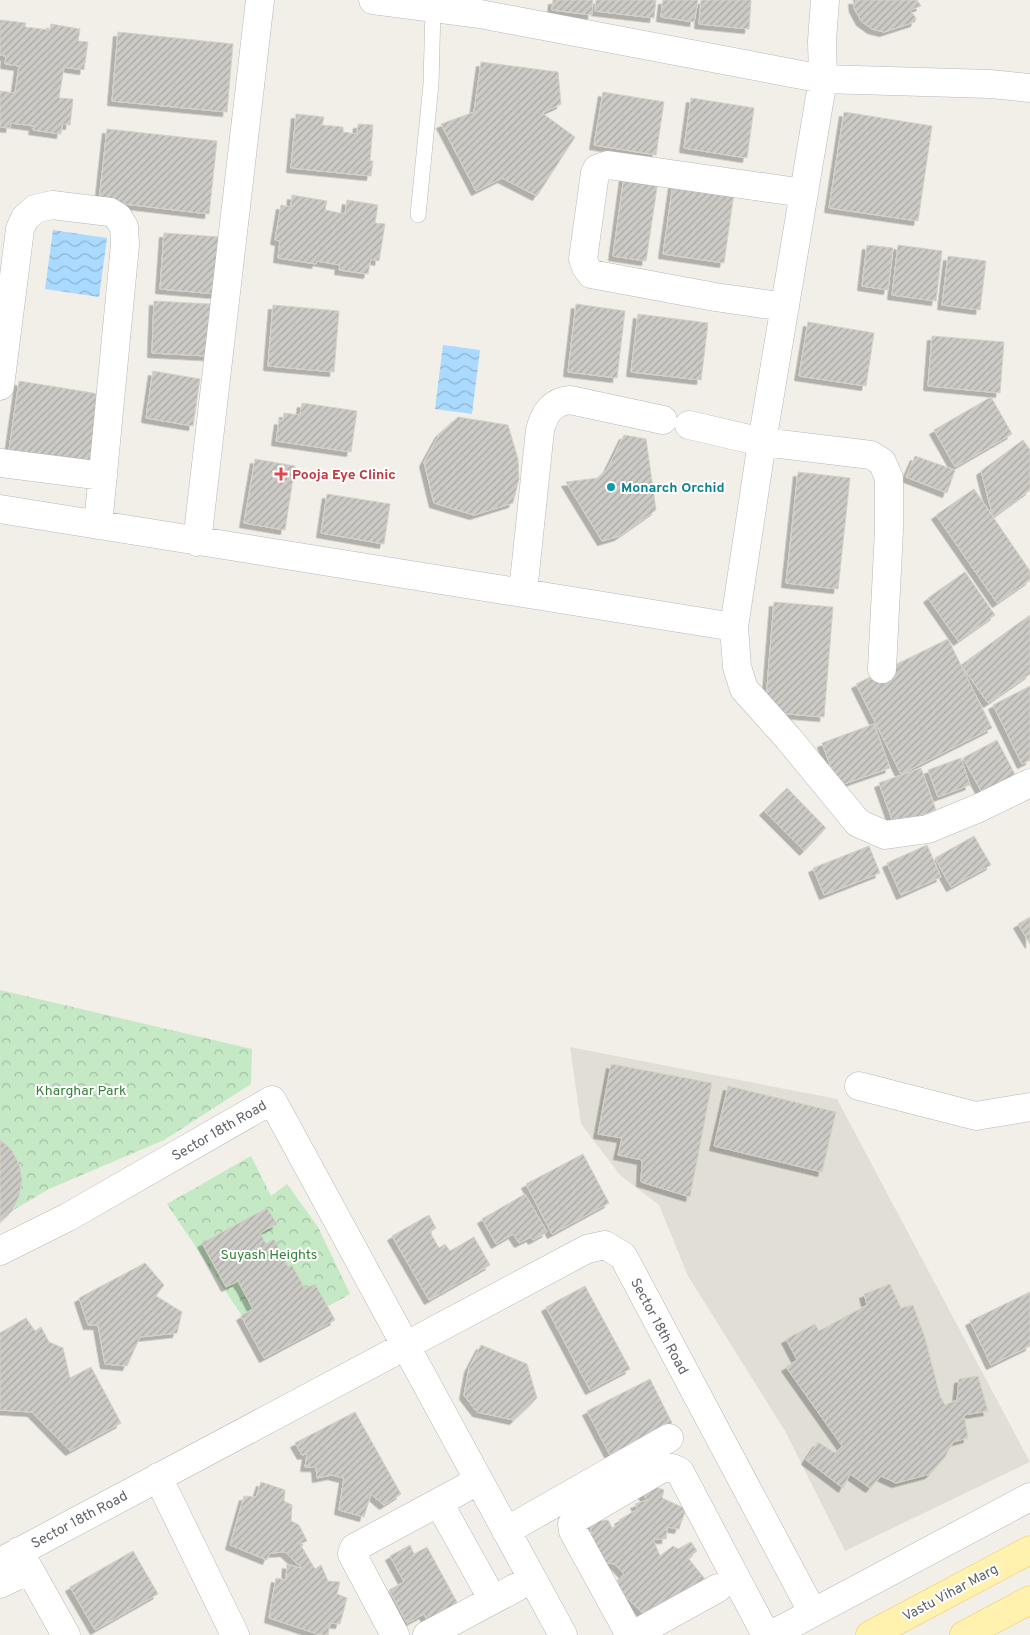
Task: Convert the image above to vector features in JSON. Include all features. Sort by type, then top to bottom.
[{"type":"main road","name":"Vastu Vihar Marg","points":[[870,1635],[1030,1550]]},
{"type":"main road","points":[[964,1635],[1030,1600]]},
{"type":"street","points":[[197,542],[260,0]]},
{"type":"street","points":[[373,0],[433,8],[481,7],[823,79],[990,84],[1030,88]]},
{"type":"street","points":[[825,0],[822,41],[824,57],[823,79],[762,442],[734,627],[737,667],[744,689],[788,738],[858,823],[886,835],[928,829],[981,807],[1030,783]]},
{"type":"street","points":[[784,307],[715,297],[591,274],[583,258],[595,173],[597,169],[608,165],[804,193]]},
{"type":"street","points":[[0,386],[20,229],[25,218],[34,209],[52,205],[110,212],[118,217],[124,227],[125,245],[98,525]]},
{"type":"street","points":[[523,592],[540,430],[543,418],[559,401],[570,400],[762,442],[871,455],[882,462],[889,478],[882,669]]},
{"type":"street","points":[[0,463],[103,476]]},
{"type":"street","points":[[0,509],[734,627]]},
{"type":"street","points":[[859,1086],[976,1116],[1030,1107]]},
{"type":"street","name":"Sector 18th Road","points":[[0,1251],[68,1217],[272,1100],[563,1635]]},
{"type":"street","name":"Sector 18th Road","points":[[9,1563],[158,1477],[587,1249],[605,1245],[623,1256],[813,1613]]},
{"type":"street","points":[[506,1531],[669,1438]]},
{"type":"street","points":[[718,1588],[635,1634],[629,1633],[572,1531],[572,1524],[577,1518],[661,1469],[674,1468],[680,1472],[766,1635]]},
{"type":"street","points":[[158,1477],[235,1635]]},
{"type":"street","points":[[395,1635],[352,1554],[354,1548],[478,1481]]},
{"type":"street","points":[[771,1635],[1030,1497]]},
{"type":"street","points":[[438,1503],[493,1600]]},
{"type":"street","points":[[9,1563],[66,1635]]},
{"type":"street","points":[[427,1635],[493,1600],[536,1586]]},
{"type":"street","points":[[464,1635],[536,1586]]},
{"type":"lane","points":[[418,216],[430,84],[433,8]]},
{"type":"shaded area","points":[[570,1047],[837,1099],[1030,1462],[845,1551],[785,1431],[688,1276],[659,1205],[620,1175],[581,1124]]},
{"type":"green space","name":"Kharghar Park","points":[[0,990],[252,1049],[251,1084],[164,1140],[49,1189],[0,1218]]},
{"type":"green space","name":"Suyash Heights","points":[[251,1156],[271,1196],[287,1184],[318,1227],[350,1294],[261,1344],[167,1204]]},
{"type":"water","points":[[53,230],[107,238],[99,297],[45,289]]},
{"type":"water","points":[[443,345],[480,350],[472,414],[435,409]]},
{"type":"building","points":[[553,0],[593,0],[592,15],[552,10]]},
{"type":"building","points":[[596,0],[656,0],[654,18],[595,11]]},
{"type":"building","points":[[663,0],[698,0],[694,22],[661,17]]},
{"type":"building","points":[[701,0],[751,0],[749,29],[699,24]]},
{"type":"building","points":[[853,0],[917,0],[921,6],[910,10],[916,18],[915,22],[884,32],[872,29],[861,21],[854,8]]},
{"type":"building","points":[[0,20],[26,23],[25,27],[50,30],[51,24],[80,29],[78,41],[88,42],[84,70],[64,67],[59,98],[73,99],[70,125],[62,124],[61,134],[33,130],[34,126],[11,123],[10,128],[0,127],[0,91],[15,93],[19,66],[5,64],[6,56],[0,55]]},
{"type":"building","points":[[118,32],[233,44],[227,112],[112,101]]},
{"type":"building","points":[[481,62],[558,72],[561,104],[542,113],[575,137],[537,196],[502,178],[476,191],[441,124],[474,112]]},
{"type":"building","points":[[603,92],[664,102],[656,155],[594,145]]},
{"type":"building","points":[[691,98],[754,108],[747,158],[684,148]]},
{"type":"building","points":[[844,112],[932,126],[918,221],[829,208]]},
{"type":"building","points":[[296,114],[324,117],[322,125],[343,127],[343,132],[357,134],[358,124],[373,125],[370,161],[373,161],[371,176],[291,168]]},
{"type":"building","points":[[107,129],[217,141],[209,214],[99,201]]},
{"type":"building","points":[[625,169],[659,174],[646,261],[613,256]]},
{"type":"building","points":[[674,177],[735,186],[724,263],[663,254]]},
{"type":"building","points":[[292,195],[327,201],[325,210],[345,214],[347,200],[378,205],[375,223],[385,224],[379,261],[371,259],[368,274],[339,270],[340,265],[317,261],[316,264],[278,258],[280,241],[275,240],[281,205],[291,207]]},
{"type":"building","points":[[164,233],[221,237],[217,294],[160,289]]},
{"type":"building","points":[[867,245],[893,248],[888,290],[862,286]]},
{"type":"building","points":[[898,245],[942,251],[936,301],[892,295]]},
{"type":"building","points":[[948,256],[986,261],[980,310],[942,305]]},
{"type":"building","points":[[154,301],[211,304],[208,356],[152,353]]},
{"type":"building","points":[[576,304],[625,311],[617,378],[568,372]]},
{"type":"building","points":[[273,305],[339,311],[334,372],[268,366]]},
{"type":"building","points":[[638,314],[708,323],[701,380],[631,372]]},
{"type":"building","points":[[808,322],[874,333],[866,386],[799,376]]},
{"type":"building","points":[[932,336],[1004,342],[1000,393],[928,386]]},
{"type":"building","points":[[153,371],[200,379],[193,426],[146,418]]},
{"type":"building","points":[[19,381],[105,395],[94,470],[8,457]]},
{"type":"building","points":[[991,397],[1012,434],[955,467],[934,430]]},
{"type":"building","points":[[302,403],[357,411],[351,452],[276,441],[279,420],[283,421],[284,413],[300,415]]},
{"type":"building","points":[[458,417],[508,425],[518,459],[519,479],[513,503],[474,515],[434,503],[424,462],[440,433]]},
{"type":"building","name":"Monarch Orchid","points":[[624,435],[646,439],[656,510],[619,536],[602,541],[566,482],[598,478],[608,468]]},
{"type":"building","points":[[1023,440],[1030,450],[1030,490],[993,517],[981,471]]},
{"type":"building","points":[[915,456],[955,470],[947,493],[906,477]]},
{"type":"building","points":[[255,459],[295,466],[285,530],[244,523]]},
{"type":"building","points":[[798,472],[850,478],[838,589],[786,583]]},
{"type":"building","points":[[974,489],[1030,571],[1030,580],[997,603],[936,515]]},
{"type":"building","points":[[327,494],[390,504],[384,544],[321,533]]},
{"type":"building","points":[[965,572],[995,615],[958,641],[928,598]]},
{"type":"building","points":[[774,602],[833,607],[824,717],[765,712]]},
{"type":"building","points":[[1030,615],[1030,674],[988,703],[961,665]]},
{"type":"building","points":[[948,639],[992,728],[901,774],[856,684]]},
{"type":"building","points":[[1030,686],[1030,760],[1022,764],[993,705]]},
{"type":"building","points":[[874,724],[890,768],[838,786],[822,743]]},
{"type":"building","points":[[997,740],[1019,782],[986,800],[963,758]]},
{"type":"building","points":[[961,758],[970,785],[938,797],[928,770]]},
{"type":"building","points":[[921,768],[936,810],[894,825],[879,783]]},
{"type":"building","points":[[787,788],[826,828],[804,851],[764,811]]},
{"type":"building","points":[[974,836],[991,865],[951,887],[935,858]]},
{"type":"building","points":[[927,845],[941,877],[901,895],[887,863]]},
{"type":"building","points":[[869,846],[880,873],[824,895],[813,868]]},
{"type":"building","points":[[1030,917],[1030,944],[1018,924]]},
{"type":"building","points":[[611,1064],[712,1083],[690,1197],[641,1182],[642,1160],[618,1155],[622,1138],[598,1134]]},
{"type":"building","points":[[728,1086],[836,1112],[822,1172],[714,1146]]},
{"type":"building","points":[[0,1140],[11,1149],[19,1164],[22,1180],[19,1196],[12,1211],[0,1222]]},
{"type":"building","points":[[583,1154],[609,1203],[552,1234],[526,1184]]},
{"type":"building","points":[[525,1194],[547,1232],[533,1240],[531,1237],[519,1243],[513,1234],[496,1244],[482,1219]]},
{"type":"building","name":"Suyash Heights","points":[[267,1208],[277,1224],[260,1233],[266,1244],[274,1239],[288,1267],[292,1265],[305,1289],[315,1284],[335,1320],[264,1358],[241,1316],[253,1309],[238,1281],[226,1287],[202,1243]]},
{"type":"building","points":[[429,1215],[436,1228],[430,1232],[439,1248],[445,1244],[450,1251],[474,1237],[490,1265],[429,1300],[392,1236]]},
{"type":"building","points":[[145,1263],[164,1285],[156,1296],[182,1312],[177,1333],[140,1337],[127,1366],[105,1364],[98,1325],[88,1325],[79,1298]]},
{"type":"building","points":[[890,1284],[901,1308],[913,1305],[925,1338],[940,1396],[945,1405],[957,1400],[959,1379],[978,1376],[988,1411],[964,1415],[968,1438],[953,1442],[945,1457],[930,1474],[896,1483],[881,1476],[870,1488],[850,1474],[843,1488],[806,1460],[818,1442],[835,1453],[842,1446],[786,1367],[797,1360],[786,1339],[815,1324],[819,1331],[867,1305],[864,1294]]},
{"type":"building","points":[[585,1286],[630,1369],[590,1390],[546,1307]]},
{"type":"building","points":[[1030,1292],[1030,1346],[991,1365],[970,1321]]},
{"type":"building","points":[[26,1318],[35,1331],[41,1327],[49,1342],[63,1348],[70,1378],[91,1367],[121,1423],[70,1451],[32,1412],[0,1410],[0,1333]]},
{"type":"building","points":[[481,1345],[527,1364],[537,1398],[514,1420],[477,1412],[464,1395],[469,1368]]},
{"type":"building","points":[[650,1379],[672,1423],[610,1455],[587,1411]]},
{"type":"building","points":[[355,1412],[401,1494],[384,1505],[371,1494],[364,1517],[339,1510],[344,1478],[332,1475],[317,1478],[316,1467],[305,1467],[307,1454],[302,1455],[295,1443]]},
{"type":"building","points":[[261,1482],[285,1490],[284,1501],[292,1505],[291,1521],[299,1525],[307,1541],[300,1544],[315,1569],[321,1565],[328,1581],[340,1582],[337,1594],[347,1598],[340,1624],[330,1623],[328,1635],[321,1635],[269,1618],[276,1578],[286,1580],[287,1564],[303,1569],[285,1552],[270,1553],[267,1560],[230,1545],[244,1496],[256,1497]]},
{"type":"building","points":[[646,1483],[664,1490],[662,1498],[686,1509],[679,1529],[667,1527],[666,1539],[653,1539],[660,1556],[673,1546],[678,1549],[691,1542],[697,1551],[688,1558],[705,1579],[643,1613],[613,1585],[624,1574],[615,1564],[594,1561],[590,1522],[608,1520],[612,1528],[621,1523],[619,1520],[638,1509],[635,1504],[647,1500],[642,1492]]},
{"type":"building","points":[[410,1545],[414,1554],[427,1547],[458,1604],[429,1625],[424,1614],[407,1623],[389,1590],[404,1582],[390,1556]]},
{"type":"building","points":[[133,1551],[158,1594],[95,1630],[70,1587]]},
{"type":"place","name":"Pooja Eye Clinic","points":[[281,474]]},
{"type":"place","name":"Monarch Orchid","points":[[611,487]]}]
